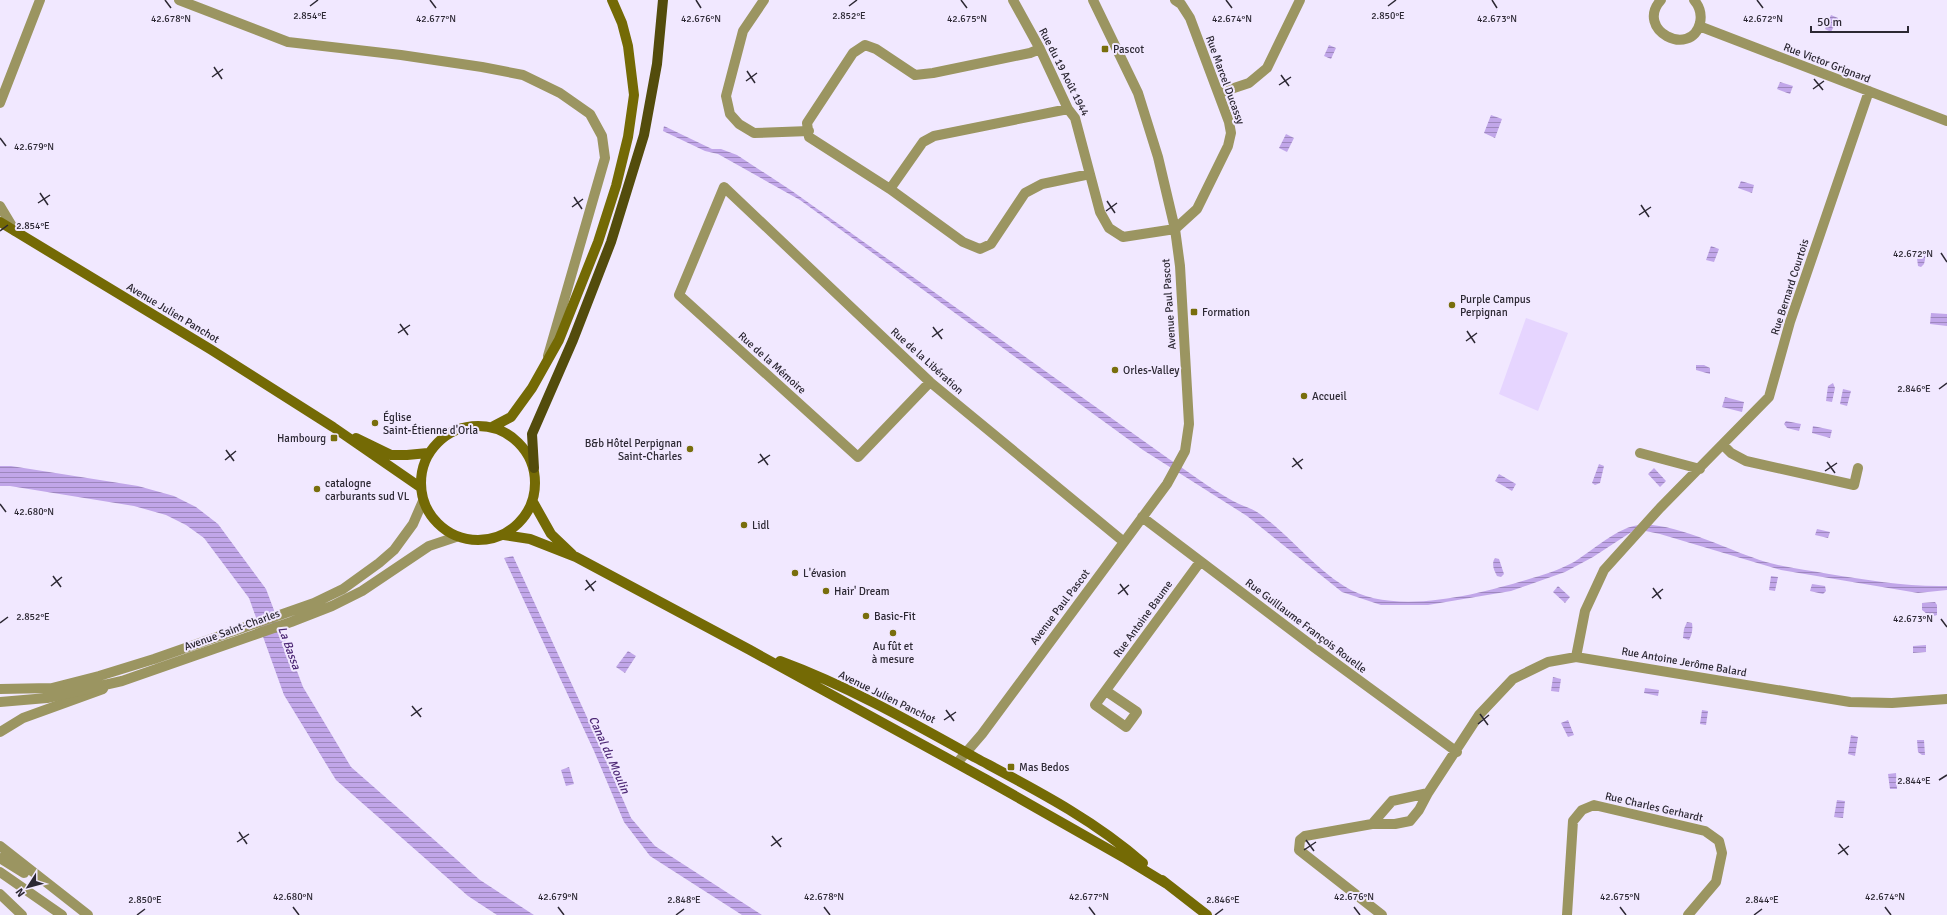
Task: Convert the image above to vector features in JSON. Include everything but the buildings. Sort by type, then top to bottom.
[{"type":"main road","points":[[492,427],[511,418],[532,388],[559,340],[598,242],[616,186],[628,137],[634,96],[628,46],[622,23],[612,0]]},
{"type":"main road","points":[[534,468],[525,450],[511,436],[492,427],[474,425],[456,429],[440,438],[428,452],[421,469],[420,487],[423,501],[435,523],[456,537],[480,541],[504,535],[522,521],[533,502],[536,485],[532,434],[573,340],[611,242],[644,135],[656,64],[663,0]]},
{"type":"main road","name":"Avenue Julien Panchot","points":[[0,222],[210,349],[333,427],[420,487]]},
{"type":"main road","name":"Avenue Julien Panchot","points":[[333,427],[391,455],[407,455],[428,452]]},
{"type":"main road","name":"Avenue Julien Panchot","points":[[533,502],[551,534],[576,557]]},
{"type":"main road","name":"Avenue Julien Panchot","points":[[504,535],[530,539],[576,557],[957,763],[1078,831],[1167,884]]},
{"type":"main road","name":"Avenue Julien Panchot","points":[[750,650],[812,674],[914,723],[1088,821],[1131,853],[1167,884],[1207,915]]},
{"type":"street","points":[[0,103],[40,0]]},
{"type":"street","points":[[179,0],[288,42],[401,55],[482,67],[523,75],[560,93],[590,114],[602,136],[605,158],[547,361]]},
{"type":"street","points":[[764,0],[743,31],[726,96],[730,114],[739,124],[754,133],[809,131]]},
{"type":"street","name":"Rue du 19 Août 1944","points":[[1013,0],[1040,49],[1068,109],[1075,118],[1100,212],[1109,228],[1123,237],[1175,229]]},
{"type":"street","name":"Rue Marcel Ducassy","points":[[1175,0],[1181,4],[1190,18],[1219,93],[1229,122],[1231,133],[1228,146],[1196,209],[1175,229]]},
{"type":"street","points":[[1219,93],[1249,83],[1267,68],[1300,0]]},
{"type":"street","points":[[1661,0],[1655,11],[1654,18],[1656,26],[1667,37],[1682,40],[1695,32],[1699,26],[1700,11],[1694,0]]},
{"type":"street","name":"Avenue Paul Pascot","points":[[957,763],[982,734],[1168,484],[1185,451],[1189,424],[1180,266],[1175,229],[1158,157],[1138,93],[1095,1]]},
{"type":"street","name":"Rue Victor Grignard","points":[[1699,26],[1947,121]]},
{"type":"street","points":[[1040,49],[1030,53],[941,72],[915,75],[876,50],[865,45],[853,53],[807,123],[809,137],[890,189],[963,242],[980,249],[991,244],[1025,194],[1042,184],[1090,174]]},
{"type":"street","name":"Rue Bernard Courtois","points":[[1576,657],[1585,612],[1604,570],[1660,508],[1700,469],[1769,397],[1790,322],[1869,91]]},
{"type":"street","points":[[890,189],[923,142],[934,136],[1068,109]]},
{"type":"street","name":"Rue de la Libération","points":[[724,187],[930,382],[1124,542]]},
{"type":"street","name":"Rue de la Mémoire","points":[[724,187],[679,295],[858,457],[930,382]]},
{"type":"street","points":[[0,206],[15,231]]},
{"type":"street","points":[[1723,445],[1731,453],[1746,461],[1854,485],[1858,468]]},
{"type":"street","points":[[1640,453],[1700,469]]},
{"type":"street","name":"Avenue Saint-Charles","points":[[290,617],[343,589],[379,563],[394,550],[413,524],[423,501]]},
{"type":"street","name":"Rue Guillaume François Rouelle","points":[[1142,517],[1200,562],[1457,752]]},
{"type":"street","name":"Avenue Saint-Charles","points":[[0,702],[47,698],[122,681],[250,631],[290,617],[332,606],[362,591],[429,546],[456,537]]},
{"type":"street","name":"Rue Antoine Baume","points":[[1106,691],[1200,562]]},
{"type":"street","name":"Avenue Saint-Charles","points":[[0,689],[52,688],[99,676],[250,631]]},
{"type":"street","name":"Rue Antoine Jerôme Balard","points":[[1372,824],[1395,824],[1410,821],[1419,810],[1480,715],[1513,679],[1548,662],[1576,657],[1850,702],[1892,703],[1947,699]]},
{"type":"street","points":[[0,732],[23,718],[122,681]]},
{"type":"street","points":[[1382,915],[1300,850],[1300,840],[1305,836],[1372,824],[1392,801],[1428,794]]},
{"type":"street","name":"Rue Charles Gerhardt","points":[[1567,915],[1573,822],[1582,810],[1594,805],[1705,831],[1719,841],[1722,853],[1716,882],[1688,915]]},
{"type":"street","points":[[0,846],[88,915]]},
{"type":"street","points":[[0,858],[40,883],[83,915]]},
{"type":"street","points":[[0,872],[62,915]]},
{"type":"street","points":[[0,894],[22,915]]},
{"type":"shaded area","points":[[1831,15],[1838,18],[1831,32],[1825,29]]},
{"type":"shaded area","points":[[1329,45],[1336,48],[1331,59],[1324,56]]},
{"type":"shaded area","points":[[1780,82],[1793,86],[1790,94],[1777,89]]},
{"type":"shaded area","points":[[1491,115],[1502,119],[1495,138],[1484,133]]},
{"type":"shaded area","points":[[664,126],[712,149],[721,149],[737,155],[792,191],[1169,459],[1236,503],[1260,514],[1332,578],[1344,586],[1364,595],[1386,600],[1409,602],[1459,597],[1483,592],[1532,578],[1563,567],[1574,562],[1615,534],[1632,526],[1640,525],[1654,525],[1670,528],[1766,562],[1782,566],[1888,583],[1947,586],[1947,590],[1918,593],[1781,570],[1660,534],[1636,529],[1593,557],[1565,572],[1511,591],[1428,605],[1381,605],[1342,592],[1247,516],[1143,450],[800,200],[718,154],[705,151],[663,131]]},
{"type":"shaded area","points":[[1286,134],[1294,138],[1287,152],[1279,148]]},
{"type":"shaded area","points":[[1741,181],[1754,185],[1752,193],[1738,188]]},
{"type":"shaded area","points":[[1711,246],[1719,249],[1714,262],[1706,260]]},
{"type":"shaded area","points":[[1912,249],[1923,252],[1926,255],[1924,264],[1921,267],[1918,266],[1917,258],[1909,254]]},
{"type":"shaded area","points":[[1931,313],[1947,314],[1947,326],[1930,324]]},
{"type":"shaded area","points":[[1526,318],[1568,333],[1538,411],[1499,394]]},
{"type":"shaded area","points":[[1696,365],[1704,365],[1710,368],[1710,374],[1696,370]]},
{"type":"shaded area","points":[[1833,383],[1835,388],[1832,402],[1826,401],[1828,386]]},
{"type":"shaded area","points":[[1843,389],[1851,391],[1847,406],[1840,404]]},
{"type":"shaded area","points":[[1725,397],[1744,402],[1742,412],[1722,407]]},
{"type":"shaded area","points":[[1786,421],[1801,424],[1799,431],[1787,428],[1784,424]]},
{"type":"shaded area","points":[[1813,426],[1832,430],[1830,438],[1812,433]]},
{"type":"shaded area","points":[[1599,464],[1604,466],[1600,483],[1595,485],[1592,483]]},
{"type":"shaded area","points":[[0,466],[11,466],[138,486],[174,496],[196,507],[218,524],[266,589],[303,687],[351,767],[480,880],[534,915],[497,915],[468,896],[336,780],[284,695],[249,598],[204,538],[186,525],[166,515],[134,506],[10,486],[0,486]]},
{"type":"shaded area","points":[[1654,468],[1666,481],[1660,487],[1648,474]]},
{"type":"shaded area","points":[[1499,474],[1516,484],[1512,491],[1495,481]]},
{"type":"shaded area","points":[[1817,529],[1830,532],[1828,538],[1815,535]]},
{"type":"shaded area","points":[[513,556],[591,726],[631,818],[655,846],[762,915],[742,915],[650,856],[624,822],[594,751],[504,558]]},
{"type":"shaded area","points":[[1495,558],[1499,559],[1504,574],[1501,577],[1497,576],[1494,569],[1493,562]]},
{"type":"shaded area","points":[[1771,576],[1778,577],[1775,591],[1769,590]]},
{"type":"shaded area","points":[[1812,584],[1825,586],[1826,591],[1823,594],[1810,591]]},
{"type":"shaded area","points":[[1558,586],[1570,597],[1565,603],[1553,592]]},
{"type":"shaded area","points":[[1935,602],[1937,605],[1937,615],[1931,617],[1922,610],[1922,603]]},
{"type":"shaded area","points":[[1687,622],[1692,623],[1692,634],[1689,640],[1683,638],[1684,629]]},
{"type":"shaded area","points":[[1926,645],[1926,652],[1913,653],[1913,646]]},
{"type":"shaded area","points":[[628,651],[636,656],[625,673],[616,667]]},
{"type":"shaded area","points":[[1553,677],[1561,679],[1559,692],[1551,691]]},
{"type":"shaded area","points":[[1645,688],[1659,690],[1658,696],[1644,693]]},
{"type":"shaded area","points":[[1702,710],[1708,711],[1706,725],[1700,724]]},
{"type":"shaded area","points":[[1568,720],[1574,735],[1568,737],[1561,723]]},
{"type":"shaded area","points":[[1851,735],[1858,737],[1855,756],[1848,754]]},
{"type":"shaded area","points":[[1917,740],[1924,740],[1925,755],[1918,752]]},
{"type":"shaded area","points":[[569,767],[574,784],[566,786],[561,770]]},
{"type":"shaded area","points":[[1896,773],[1897,789],[1890,789],[1888,774]]},
{"type":"shaded area","points":[[1837,800],[1845,801],[1843,818],[1834,817]]},
{"type":"place","name":"Pascot","points":[[1105,49]]},
{"type":"place","name":"Purple Campus Perpignan","points":[[1452,305]]},
{"type":"place","name":"Formation","points":[[1194,312]]},
{"type":"place","name":"Orles-Valley","points":[[1115,370]]},
{"type":"place","name":"Accueil","points":[[1304,396]]},
{"type":"place","name":"Église Saint-Étienne d'Orla","points":[[375,423]]},
{"type":"place","name":"Hambourg","points":[[334,438]]},
{"type":"place","name":"B&b Hôtel Perpignan Saint-Charles","points":[[690,449]]},
{"type":"place","name":"catalogne carburants sud VL","points":[[317,489]]},
{"type":"place","name":"Lidl","points":[[744,525]]},
{"type":"place","name":"L'évasion","points":[[795,573]]},
{"type":"place","name":"Hair' Dream","points":[[826,591]]},
{"type":"place","name":"Basic-Fit","points":[[866,616]]},
{"type":"place","name":"Au fût et à mesure","points":[[893,633]]},
{"type":"place","name":"Mas Bedos","points":[[1011,767]]},
{"type":"water label","name":"La Bassa","points":[[289,648]]},
{"type":"water label","name":"Canal du Moulin","points":[[609,755]]}]
